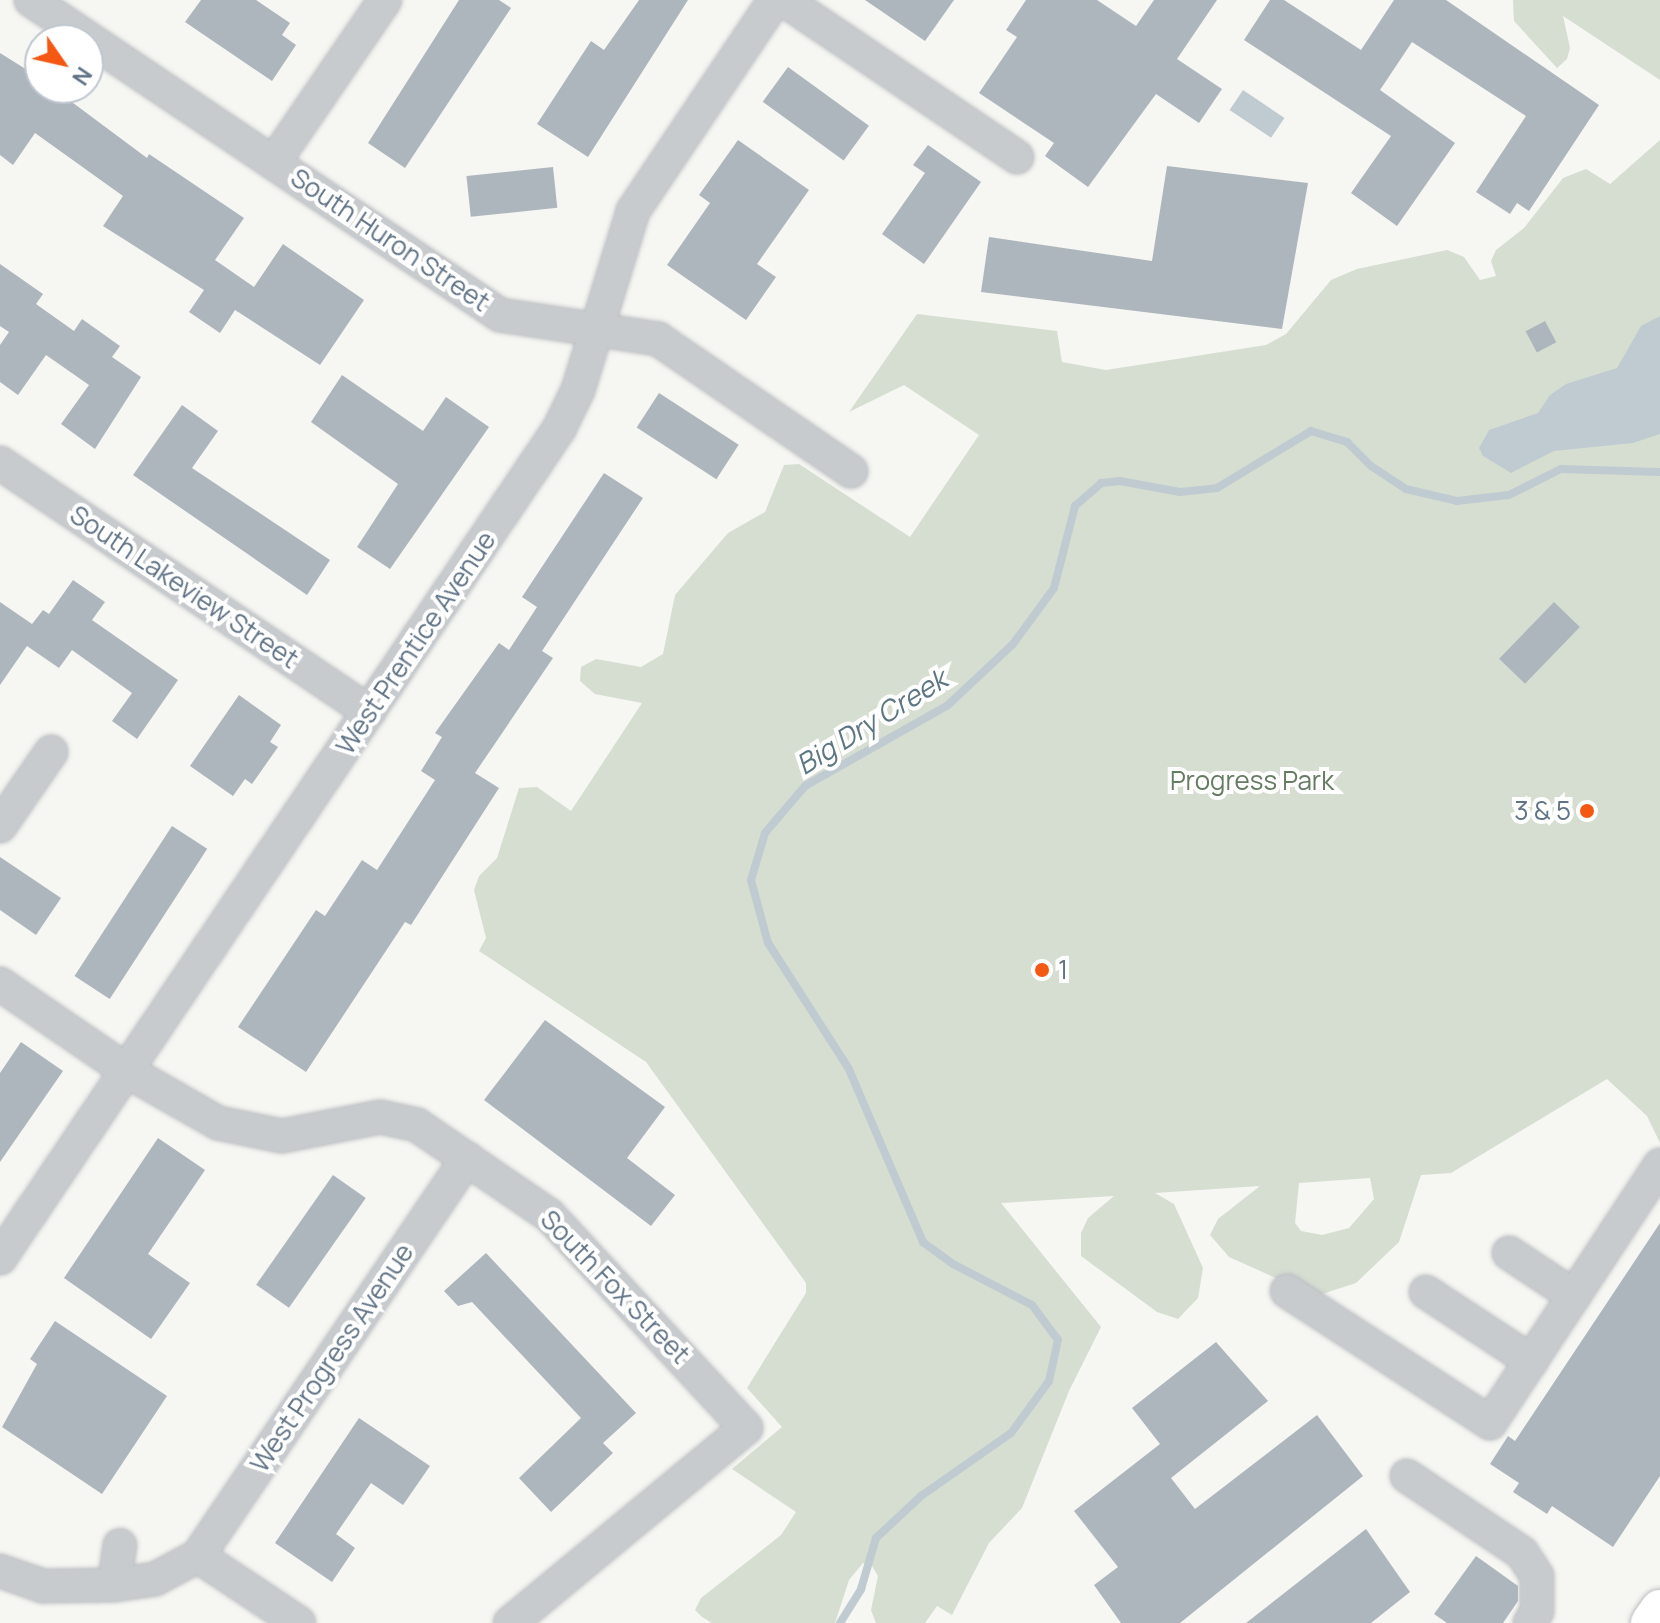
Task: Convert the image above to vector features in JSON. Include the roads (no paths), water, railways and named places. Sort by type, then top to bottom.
[{"type":"main road","points":[[1651,1623],[1660,1610]]},
{"type":"street","name":"South Huron Street","points":[[31,0],[500,315],[597,327],[658,339],[851,471]]},
{"type":"street","points":[[274,162],[385,0]]},
{"type":"street","name":"West Prentice Avenue","points":[[0,1258],[559,429],[597,327],[633,211],[775,0]]},
{"type":"street","points":[[784,0],[1017,157]]},
{"type":"street","name":"South Lakeview Street","points":[[0,463],[369,712]]},
{"type":"street","points":[[0,826],[51,752]]},
{"type":"street","name":"South Fox Street","points":[[0,984],[192,1112],[247,1131],[298,1135],[391,1116],[417,1125],[549,1215],[746,1428],[510,1623]]},
{"type":"street","name":"West Progress Avenue","points":[[198,1556],[467,1159]]},
{"type":"street","points":[[1287,1291],[1490,1423],[1660,1165]]},
{"type":"street","points":[[1509,1253],[1574,1296]]},
{"type":"street","points":[[1426,1292],[1531,1361]]},
{"type":"street","points":[[1407,1476],[1522,1553],[1537,1576],[1537,1611],[1530,1623]]},
{"type":"street","points":[[114,1585],[120,1545]]},
{"type":"street","points":[[0,1571],[43,1586],[114,1585],[155,1579],[198,1556],[299,1623]]},
{"type":"waterway","name":"Big Dry Creek","points":[[840,1623],[861,1589],[876,1538],[921,1496],[1011,1433],[1049,1381],[1058,1340],[1032,1305],[953,1264],[923,1242],[849,1069],[768,943],[751,880],[765,833],[805,786],[948,705],[1013,644],[1054,588],[1075,506],[1101,483],[1120,481],[1180,492],[1217,488],[1311,431],[1347,442],[1371,466],[1406,489],[1457,501],[1509,495],[1561,469],[1660,472]]},
{"type":"place","name":"3 & 5","points":[[1587,811]]},
{"type":"place","name":"1","points":[[1042,970]]},
{"type":"park label","name":"Progress Park","points":[[1252,781]]}]
